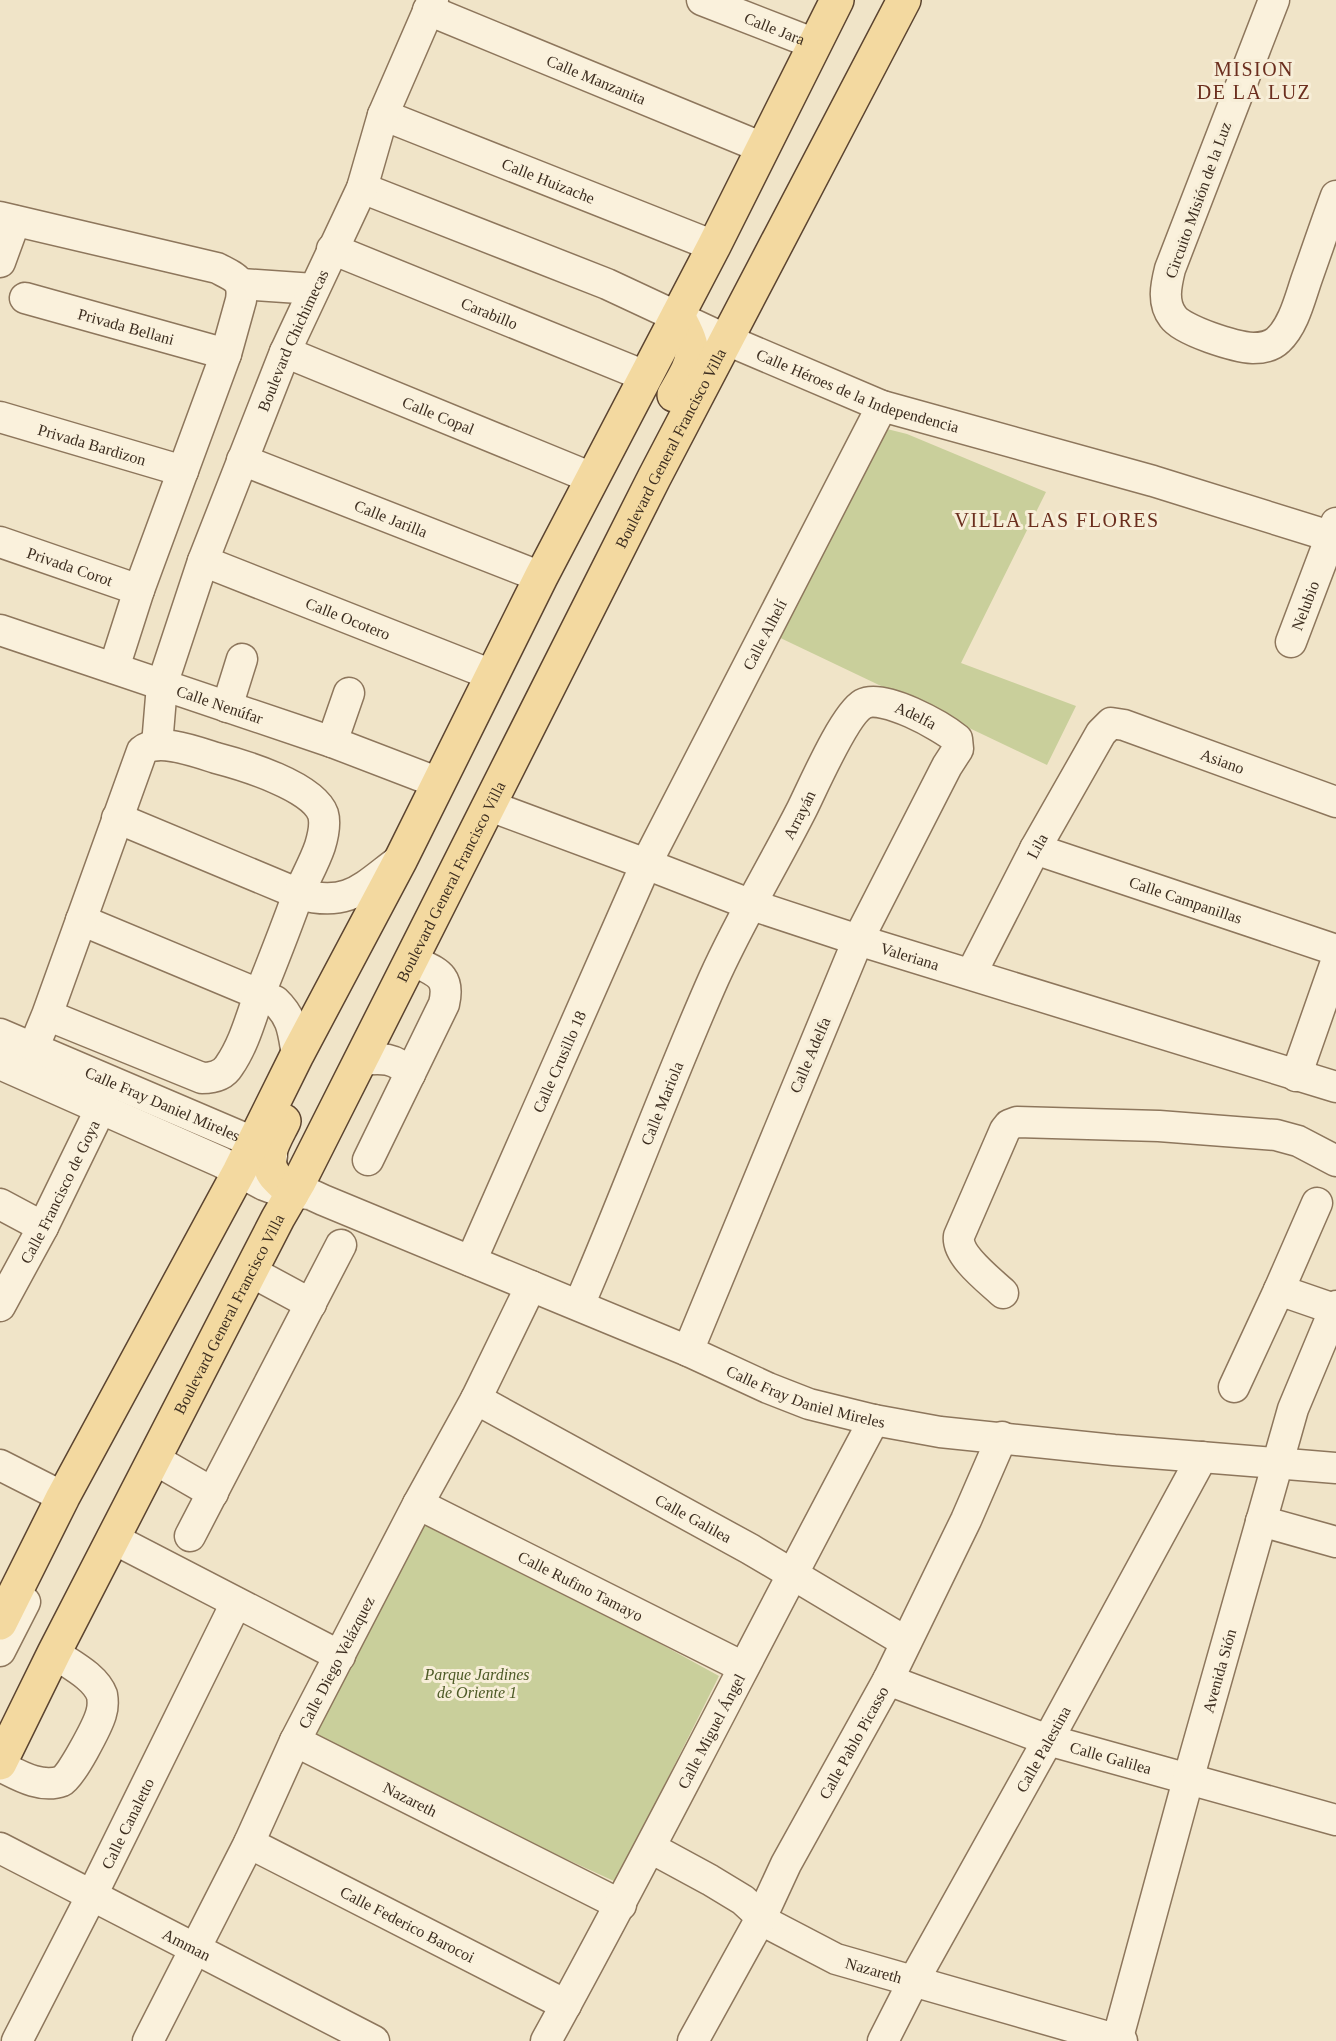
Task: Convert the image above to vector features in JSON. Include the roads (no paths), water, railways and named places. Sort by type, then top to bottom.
[{"type":"main road","name":"Boulevard General Francisco Villa","points":[[0,1764],[54,1653],[250,1272],[275,1174],[297,1055],[356,954],[541,577],[645,376],[682,321],[714,246],[837,0]]},
{"type":"main road","name":"Boulevard General Francisco Villa","points":[[0,1623],[63,1497],[275,1174],[361,1060],[490,806],[652,464],[904,0]]},
{"type":"main road","points":[[652,464],[663,416],[692,363],[692,344],[682,321]]},
{"type":"main road","points":[[275,1174],[351,982],[356,954]]},
{"type":"street","name":"Calle Jara","points":[[702,0],[814,44]]},
{"type":"street","points":[[356,954],[451,789],[490,704],[682,321],[850,0]]},
{"type":"street","points":[[720,337],[889,0]]},
{"type":"street","name":"Circuito Misión de la Luz","points":[[1274,0],[1167,281],[1167,305],[1172,317],[1181,325],[1226,342],[1254,348],[1267,346],[1278,340],[1295,310],[1336,196]]},
{"type":"street","name":"Boulevard Chichimecas","points":[[157,745],[162,685],[203,561],[285,352],[362,188],[383,115],[430,5]]},
{"type":"street","name":"Calle Manzanita","points":[[430,5],[763,148]]},
{"type":"street","name":"Calle Huizache","points":[[383,115],[714,246]]},
{"type":"street","name":"Calle Héroes de la Independencia","points":[[362,188],[607,284],[682,321],[882,406],[1334,533]]},
{"type":"street","points":[[0,262],[8,219],[229,276],[314,289]]},
{"type":"street","name":"Carabillo","points":[[332,249],[378,270],[565,342],[645,376]]},
{"type":"street","points":[[114,668],[226,354],[243,291],[229,276]]},
{"type":"street","name":"Privada Bellani","points":[[25,298],[226,354]]},
{"type":"street","name":"Calle Copal","points":[[285,352],[592,478]]},
{"type":"street","name":"Calle Alhelí","points":[[646,864],[882,406]]},
{"type":"street","name":"Privada Bardizon","points":[[0,417],[183,471]]},
{"type":"street","name":"Calle Jarilla","points":[[242,460],[541,577]]},
{"type":"street","points":[[0,1652],[61,1530],[275,1174],[480,802],[564,632],[652,464]]},
{"type":"street","name":"Nelubio","points":[[1291,642],[1334,533]]},
{"type":"street","name":"Privada Corot","points":[[0,542],[140,590]]},
{"type":"street","name":"Calle Ocotero","points":[[203,561],[492,675]]},
{"type":"street","name":"Calle Nenúfar","points":[[0,630],[332,742],[439,783]]},
{"type":"street","points":[[227,706],[242,659]]},
{"type":"street","points":[[332,742],[349,693]]},
{"type":"street","name":"Adelfa","points":[[847,722],[861,705],[872,701],[904,710],[944,729],[957,739],[958,749],[947,766]]},
{"type":"street","name":"Arrayán","points":[[749,904],[788,837],[847,722]]},
{"type":"street","name":"Asiano","points":[[1111,723],[1124,725],[1336,802]]},
{"type":"street","name":"Lila","points":[[971,974],[1035,849],[1101,733],[1111,723]]},
{"type":"street","points":[[33,1049],[47,1016],[138,758],[147,746],[174,747],[237,763],[296,787],[319,807],[323,814],[323,834],[320,847],[299,894],[242,1041],[229,1067],[221,1075],[202,1078],[47,1016]]},
{"type":"street","name":"Calle Adelfa","points":[[688,1351],[858,940],[947,766]]},
{"type":"street","name":"Valeriana","points":[[490,806],[749,904],[858,940],[1336,1087]]},
{"type":"street","points":[[117,818],[299,894],[319,900],[350,895],[401,859]]},
{"type":"street","name":"Calle Campanillas","points":[[1035,849],[1336,950]]},
{"type":"street","name":"Calle Crusillo 18","points":[[471,1261],[646,864]]},
{"type":"street","name":"Calle Mariola","points":[[579,1305],[714,978],[749,904]]},
{"type":"street","points":[[81,920],[275,1001],[286,1011],[292,1026],[297,1055]]},
{"type":"street","points":[[368,1160],[444,1004],[447,990],[445,981],[438,974],[412,960]]},
{"type":"street","points":[[1296,1076],[1336,962]]},
{"type":"street","name":"Calle Fray Daniel Mireles","points":[[0,1034],[275,1174]]},
{"type":"street","points":[[361,1060],[390,1059],[402,1065],[410,1074]]},
{"type":"street","name":"Calle Fray Daniel Mireles","points":[[0,1064],[101,1108],[275,1174],[471,1261],[809,1404],[874,1420],[940,1432],[1336,1468]]},
{"type":"street","name":"Calle Francisco de Goya","points":[[0,1306],[43,1227],[101,1108]]},
{"type":"street","points":[[1003,1293],[963,1254],[958,1236],[1009,1125],[1017,1122],[1159,1126],[1250,1132],[1276,1135],[1298,1141],[1336,1161]]},
{"type":"street","points":[[0,1729],[65,1595],[150,1432],[275,1174]]},
{"type":"street","points":[[1234,1387],[1317,1203]]},
{"type":"street","points":[[0,1204],[43,1227]]},
{"type":"street","points":[[190,1536],[341,1245]]},
{"type":"street","points":[[250,1272],[311,1304]]},
{"type":"street","name":"Calle Diego Velázquez","points":[[148,2041],[249,1843],[295,1741],[418,1504],[476,1399],[531,1286]]},
{"type":"street","points":[[1279,1290],[1335,1308]]},
{"type":"street","name":"Avenida Sión","points":[[1119,2041],[1188,1780],[1293,1409],[1335,1308]]},
{"type":"street","name":"Calle Galilea","points":[[476,1399],[750,1548],[906,1642]]},
{"type":"street","name":"Calle Miguel Ángel","points":[[546,2041],[621,1905],[791,1574],[874,1420]]},
{"type":"street","name":"Calle Pablo Picasso","points":[[693,2041],[761,1918],[786,1864],[888,1680],[966,1520],[1002,1437]]},
{"type":"street","name":"Calle Palestina","points":[[883,2041],[913,1982],[1202,1457]]},
{"type":"street","points":[[154,1459],[213,1493]]},
{"type":"street","points":[[0,1465],[63,1497]]},
{"type":"street","name":"Calle Rufino Tamayo","points":[[418,1504],[744,1667]]},
{"type":"street","points":[[1261,1521],[1336,1542]]},
{"type":"street","points":[[112,1539],[340,1656]]},
{"type":"street","name":"Calle Canaletto","points":[[16,2041],[92,1895],[236,1603]]},
{"type":"street","points":[[0,1764],[29,1780],[51,1783],[61,1781],[73,1769],[95,1730],[103,1705],[102,1696],[95,1683],[54,1653]]},
{"type":"street","name":"Calle Galilea","points":[[888,1680],[1048,1740],[1336,1820]]},
{"type":"street","name":"Nazareth","points":[[295,1741],[621,1905]]},
{"type":"street","name":"Calle Federico Barocoi","points":[[249,1843],[566,2005]]},
{"type":"street","name":"Amman","points":[[0,1848],[374,2041]]},
{"type":"street","name":"Nazareth","points":[[651,1848],[743,1900],[761,1918],[795,1939],[836,1959],[1119,2041]]},
{"type":"district","name":"MISION DE LA LUZ","points":[[1254,80]]},
{"type":"district","name":"VILLA LAS FLORES","points":[[1057,520]]},
{"type":"park label","name":"Parque Jardines de Oriente 1","points":[[477,1683]]}]
